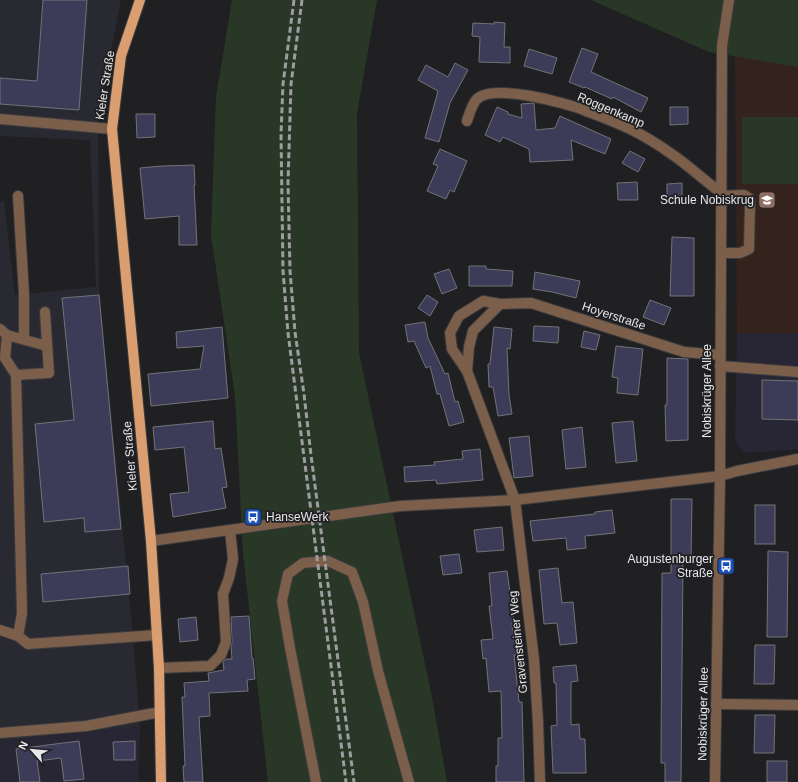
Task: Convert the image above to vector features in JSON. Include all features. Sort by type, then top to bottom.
[{"type":"main road","name":"Kieler Straße","points":[[140,0],[121,56],[112,129],[151,541],[159,668],[161,782]]},
{"type":"street","name":"Nobiskrüger Allee","points":[[715,782],[720,476],[720,194],[722,46],[729,0]]},
{"type":"street","name":"Roggenkamp","points":[[467,121],[478,99],[488,94],[518,94],[546,99],[585,110],[629,129],[672,154],[720,194]]},
{"type":"street","name":"Kieler Straße","points":[[0,120],[112,129]]},
{"type":"street","points":[[720,194],[744,195],[748,198],[750,203],[749,250],[740,253],[720,253]]},
{"type":"street","points":[[18,196],[24,294],[24,339]]},
{"type":"street","name":"Hoyerstraße","points":[[515,500],[467,371],[452,349],[450,332],[459,316],[483,301],[500,304],[531,303],[684,352],[720,355]]},
{"type":"street","name":"Hoyerstraße","points":[[467,371],[468,347],[473,331],[500,304]]},
{"type":"street","points":[[16,375],[49,373],[45,312]]},
{"type":"street","points":[[18,636],[22,613],[16,375],[5,358],[4,332],[47,346]]},
{"type":"street","points":[[720,366],[798,372]]},
{"type":"street","points":[[151,541],[400,506],[515,500],[720,476],[737,471],[798,459]]},
{"type":"street","name":"Gravensteiner Weg","points":[[515,500],[534,660],[540,782]]},
{"type":"street","points":[[159,668],[210,666],[221,654],[226,642],[223,594],[229,578],[233,559],[230,530]]},
{"type":"street","points":[[316,782],[291,656],[282,601],[288,574],[303,563],[328,561],[352,572],[363,602],[378,671],[409,782]]},
{"type":"street","points":[[0,630],[18,636],[28,644],[157,634]]},
{"type":"street","points":[[716,704],[798,704]]},
{"type":"street","points":[[0,733],[86,726],[160,712]]},
{"type":"shaded area","points":[[0,0],[121,0],[98,117],[99,286],[133,637],[140,727],[0,741],[0,201],[4,201],[15,295],[96,287],[90,140],[0,136]]},
{"type":"shaded area","name":"Schule Nobiskrug","points":[[735,56],[798,67],[798,333],[737,333]]},
{"type":"shaded area","points":[[737,333],[798,333],[798,449],[745,453],[735,441]]},
{"type":"shaded area","points":[[140,727],[138,782],[0,782],[0,741]]},
{"type":"green space","points":[[232,0],[377,0],[357,113],[359,353],[432,697],[447,782],[268,782],[243,553],[235,396],[211,235],[216,97]]},
{"type":"green space","points":[[591,0],[798,0],[798,67],[709,52]]},
{"type":"green space","points":[[742,117],[798,117],[798,184],[742,184]]},
{"type":"building","points":[[43,0],[87,0],[79,110],[0,104],[0,78],[37,81]]},
{"type":"building","points":[[494,22],[505,23],[504,47],[510,47],[510,63],[479,62],[480,37],[472,36],[473,23],[494,24]]},
{"type":"building","points":[[582,48],[598,54],[591,72],[648,98],[641,112],[613,97],[612,99],[585,87],[584,88],[569,82]]},
{"type":"building","points":[[529,49],[557,58],[552,74],[524,66]]},
{"type":"building","points":[[455,63],[468,70],[450,103],[439,142],[425,138],[438,91],[418,80],[426,65],[448,77]]},
{"type":"building","points":[[534,103],[536,130],[555,128],[560,116],[611,139],[605,154],[571,140],[573,160],[530,162],[529,149],[503,137],[500,142],[485,135],[497,107],[508,112],[508,114],[522,118],[521,104]]},
{"type":"building","points":[[670,107],[688,107],[688,124],[670,125]]},
{"type":"building","points":[[136,114],[155,114],[155,137],[137,138]]},
{"type":"building","points":[[440,149],[467,161],[454,192],[450,190],[446,199],[427,191],[438,166],[433,164]]},
{"type":"building","points":[[630,151],[645,159],[638,172],[622,163]]},
{"type":"building","points":[[194,165],[197,245],[179,245],[179,216],[145,219],[140,168]]},
{"type":"building","points":[[637,182],[638,200],[618,200],[617,183]]},
{"type":"building","points":[[682,183],[682,201],[667,201],[667,184]]},
{"type":"building","points":[[672,237],[694,238],[694,296],[670,296]]},
{"type":"building","points":[[469,266],[486,266],[486,269],[513,271],[512,286],[469,286]]},
{"type":"building","points":[[449,269],[457,288],[442,294],[434,274]]},
{"type":"building","points":[[535,272],[580,281],[576,298],[533,289]]},
{"type":"building","points":[[99,295],[121,529],[85,532],[84,518],[44,522],[35,424],[74,420],[62,298]]},
{"type":"building","points":[[427,295],[438,302],[430,316],[418,308]]},
{"type":"building","points":[[650,300],[671,308],[664,325],[643,317]]},
{"type":"building","points":[[425,322],[428,338],[445,374],[448,373],[455,402],[458,401],[464,422],[449,426],[440,394],[437,394],[430,366],[426,368],[414,341],[408,342],[405,325]]},
{"type":"building","points":[[534,326],[559,327],[558,343],[533,341]]},
{"type":"building","points":[[222,327],[228,398],[151,406],[148,374],[200,369],[204,346],[177,348],[176,332]]},
{"type":"building","points":[[494,327],[512,329],[510,349],[507,348],[509,395],[512,414],[498,416],[493,387],[489,387],[488,364],[490,364]]},
{"type":"building","points":[[584,331],[600,335],[596,350],[581,347]]},
{"type":"building","points":[[616,346],[643,349],[638,395],[617,393],[618,378],[612,377]]},
{"type":"building","points":[[667,358],[688,359],[688,440],[666,441],[665,405],[667,405]]},
{"type":"building","points":[[762,380],[798,381],[798,420],[762,419]]},
{"type":"building","points":[[213,421],[215,449],[221,448],[227,487],[222,488],[226,508],[173,517],[170,494],[189,492],[184,447],[155,450],[153,427]]},
{"type":"building","points":[[633,421],[637,461],[616,463],[612,423]]},
{"type":"building","points":[[582,427],[586,467],[566,469],[562,430]]},
{"type":"building","points":[[529,436],[533,476],[514,478],[509,438]]},
{"type":"building","points":[[480,449],[483,480],[437,484],[436,480],[405,482],[404,467],[435,465],[434,462],[463,459],[462,451]]},
{"type":"building","points":[[671,499],[692,499],[691,559],[683,559],[681,782],[665,782],[665,763],[661,763],[662,573],[671,573]]},
{"type":"building","points":[[755,505],[775,505],[775,544],[755,544]]},
{"type":"building","points":[[612,510],[615,533],[585,536],[586,548],[567,550],[566,538],[533,541],[530,521],[595,514],[595,512]]},
{"type":"building","points":[[502,527],[504,550],[477,552],[474,530]]},
{"type":"building","points":[[768,551],[788,552],[787,637],[767,637]]},
{"type":"building","points":[[459,554],[462,573],[443,575],[440,556]]},
{"type":"building","points":[[128,566],[130,594],[43,602],[41,574]]},
{"type":"building","points":[[558,568],[562,603],[573,602],[577,643],[560,645],[557,623],[544,624],[539,570]]},
{"type":"building","points":[[507,571],[514,623],[512,623],[516,655],[514,655],[519,702],[522,702],[524,782],[496,782],[496,766],[498,766],[498,738],[502,738],[501,691],[489,692],[486,658],[483,659],[481,640],[493,639],[489,606],[492,606],[489,573]]},
{"type":"building","points":[[249,616],[255,679],[247,680],[248,691],[209,693],[210,716],[199,717],[203,782],[184,782],[183,766],[185,766],[182,697],[185,697],[184,683],[209,681],[208,673],[224,670],[223,662],[226,659],[232,659],[231,617]]},
{"type":"building","points":[[196,617],[198,640],[180,642],[178,619]]},
{"type":"building","points":[[755,645],[775,645],[774,684],[754,684]]},
{"type":"building","points":[[576,665],[578,681],[571,682],[571,725],[579,724],[580,739],[585,739],[586,773],[553,773],[551,726],[557,725],[556,683],[554,683],[553,667]]},
{"type":"building","points":[[755,715],[775,715],[774,753],[754,753]]},
{"type":"building","points":[[79,741],[84,779],[64,781],[61,758],[37,761],[40,782],[20,782],[16,749]]},
{"type":"building","points":[[135,741],[135,760],[114,760],[113,742]]},
{"type":"building","points":[[767,761],[787,761],[787,782],[767,782]]},
{"type":"railway","points":[[294,0],[283,84],[281,134],[283,271],[288,333],[346,782]]},
{"type":"railway","points":[[302,0],[291,84],[288,183],[290,271],[295,332],[354,782]]},
{"type":"place","name":"Schule Nobiskrug","points":[[767,200]]},
{"type":"place","name":"HanseWerk","points":[[253,517]]},
{"type":"place","name":"Augustenburger Straße","points":[[726,566]]}]
